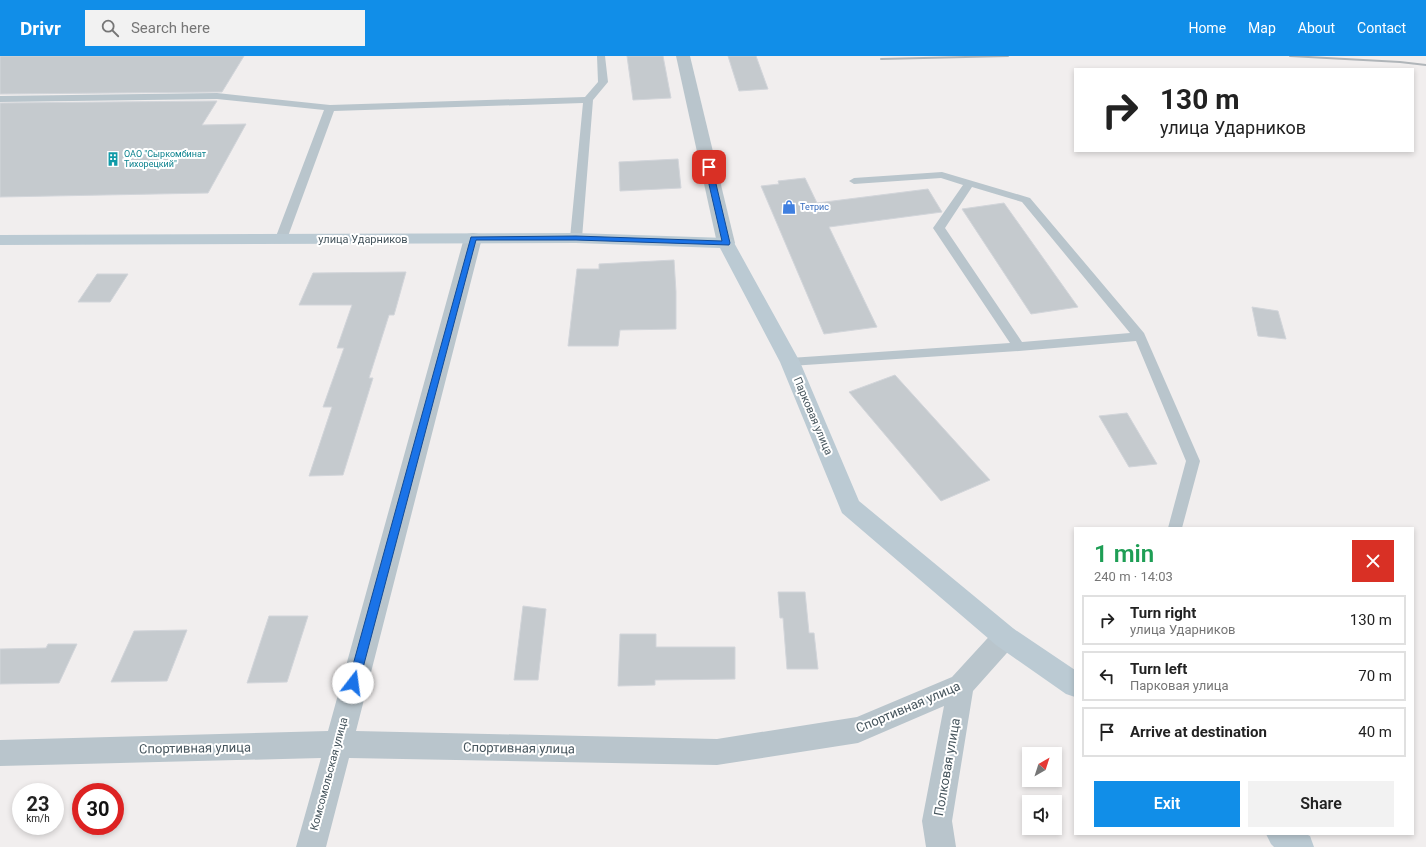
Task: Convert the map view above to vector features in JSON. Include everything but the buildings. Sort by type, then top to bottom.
[{"type":"main road","name":"улица Ударников","points":[[0,240],[576,238],[726,243]]},
{"type":"main road","name":"Парковая улица","points":[[726,243],[790,362],[850,507],[1005,637],[1074,682]]},
{"type":"main road","points":[[1282,835],[1300,847]]},
{"type":"street","name":"Парковая улица","points":[[683,56],[726,243]]},
{"type":"street","name":"Комсомольская улица","points":[[311,847],[337,744],[473,238]]},
{"type":"street","name":"Спортивная улица","points":[[0,753],[337,744],[716,752],[858,730],[961,686],[1005,637]]},
{"type":"street","name":"Полковая улица","points":[[941,847],[937,821],[961,686]]},
{"type":"lane","points":[[576,238],[588,100],[603,82],[601,56]]},
{"type":"lane","points":[[0,99],[217,96],[330,108],[588,100]]},
{"type":"lane","points":[[281,239],[330,108]]},
{"type":"lane","points":[[854,181],[942,175],[1026,200],[1140,336],[1193,461],[1175,527]]},
{"type":"lane","points":[[969,183],[939,228],[1019,347]]},
{"type":"lane","points":[[790,362],[1019,347],[1140,336]]},
{"type":"railway","points":[[881,59],[1008,56]]},
{"type":"railway","points":[[1290,56],[1400,62],[1426,65]]},
{"type":"place","name":"ОАО \"Сыркомбинат Тихорецкий\"","points":[[113,159]]},
{"type":"place","name":"Тетрис","points":[[789,207]]},
{"type":"route","points":[[353,683],[473,238],[576,238],[726,243],[709,167]]}]
